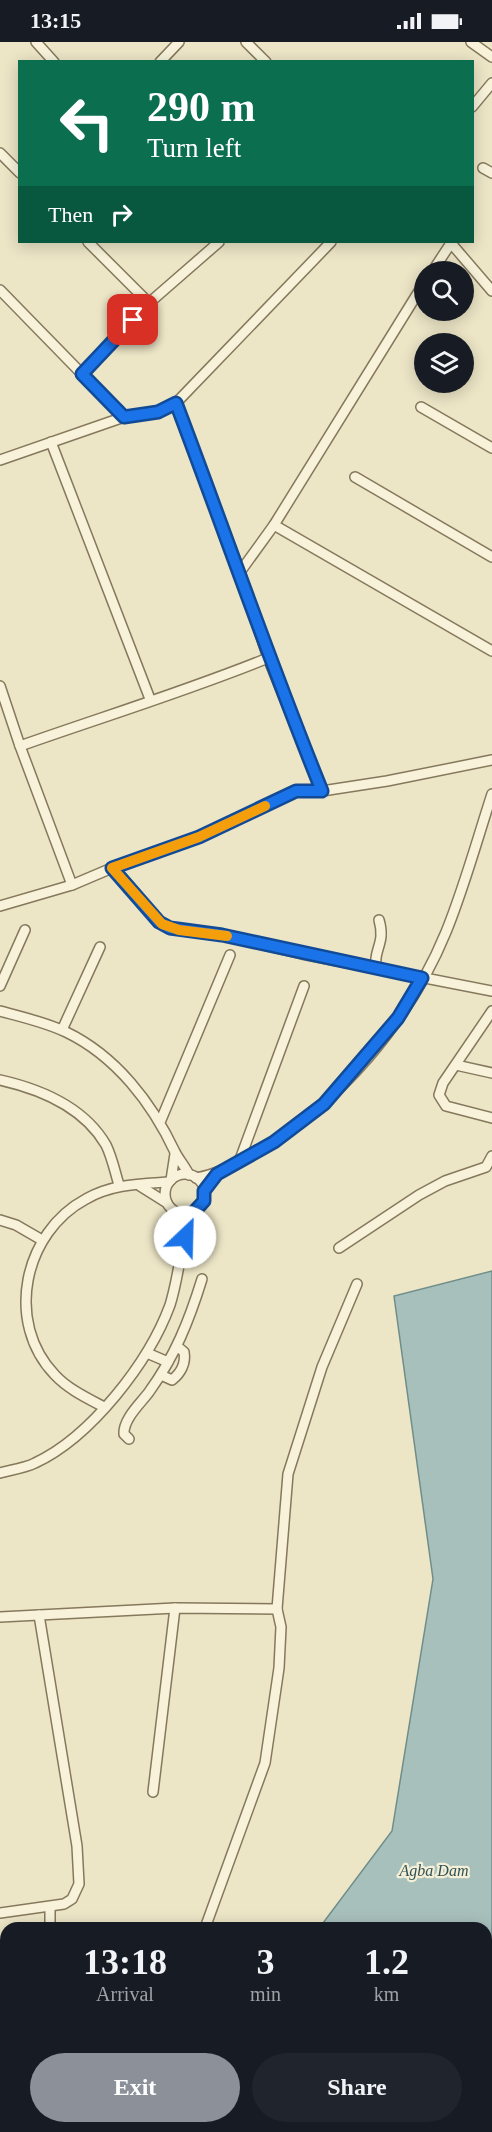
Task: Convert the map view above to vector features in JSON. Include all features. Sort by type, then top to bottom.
[{"type":"street","points":[[36,42],[52,60]]},
{"type":"street","points":[[162,60],[179,42]]},
{"type":"street","points":[[246,42],[265,60]]},
{"type":"street","points":[[471,42],[492,57]]},
{"type":"street","points":[[474,105],[492,83]]},
{"type":"street","points":[[0,153],[18,171]]},
{"type":"street","points":[[483,168],[492,174]]},
{"type":"street","points":[[89,243],[148,303]]},
{"type":"street","points":[[82,374],[148,303],[218,243]]},
{"type":"street","points":[[0,459],[124,417],[158,412],[176,403],[330,243]]},
{"type":"street","points":[[439,261],[450,243]]},
{"type":"street","points":[[452,243],[492,291]]},
{"type":"street","points":[[0,290],[124,417]]},
{"type":"street","points":[[240,572],[274,525],[414,299]]},
{"type":"street","points":[[176,403],[240,572],[268,658],[322,791]]},
{"type":"street","points":[[421,407],[492,448]]},
{"type":"street","points":[[51,442],[150,699]]},
{"type":"street","points":[[355,477],[492,556]]},
{"type":"street","points":[[274,525],[492,651]]},
{"type":"street","points":[[20,746],[150,699],[204,684],[268,658]]},
{"type":"street","points":[[0,686],[72,885]]},
{"type":"street","points":[[0,906],[72,885],[199,837],[296,791],[322,791],[492,760]]},
{"type":"street","points":[[104,1407],[81,1395],[54,1374],[36,1347],[28,1320],[26,1292],[32,1258],[42,1240],[66,1212],[85,1199],[119,1185],[140,1186],[170,1181],[180,1175],[217,1174],[274,1142],[324,1104],[398,1018],[422,978],[445,933],[492,794]]},
{"type":"street","points":[[112,868],[159,922],[170,928],[222,935],[492,991]]},
{"type":"street","points":[[376,968],[375,960],[383,937],[380,920]]},
{"type":"street","points":[[0,986],[25,930]]},
{"type":"street","points":[[62,1030],[100,947]]},
{"type":"street","points":[[160,1120],[230,955]]},
{"type":"street","points":[[239,1162],[304,986]]},
{"type":"street","points":[[0,1011],[62,1030],[112,1063],[160,1120],[176,1154],[204,1191]]},
{"type":"street","points":[[492,1011],[442,1083],[440,1101],[446,1106],[492,1118]]},
{"type":"street","points":[[456,1065],[492,1073]]},
{"type":"street","points":[[0,1080],[54,1098],[80,1115],[105,1143],[119,1185]]},
{"type":"street","points":[[167,1203],[165,1190],[170,1181],[176,1154]]},
{"type":"street","points":[[339,1248],[436,1185],[486,1167],[492,1155]]},
{"type":"street","points":[[0,1473],[34,1464],[53,1453],[125,1386],[147,1353],[170,1305],[185,1237],[194,1212],[201,1205],[204,1191],[217,1174]]},
{"type":"street","points":[[140,1186],[177,1212],[185,1237]]},
{"type":"street","points":[[177,1212],[194,1212]]},
{"type":"street","points":[[0,1220],[16,1225],[42,1240]]},
{"type":"street","points":[[129,1438],[124,1434],[126,1422],[161,1376],[178,1347],[202,1279]]},
{"type":"street","points":[[207,1922],[265,1763],[279,1668],[281,1627],[278,1609],[288,1474],[322,1367],[357,1284]]},
{"type":"street","points":[[161,1376],[172,1380],[179,1374],[185,1356],[178,1347]]},
{"type":"street","points":[[147,1353],[168,1362]]},
{"type":"street","points":[[0,1617],[175,1608],[278,1609]]},
{"type":"street","points":[[153,1792],[175,1608]]},
{"type":"street","points":[[0,1913],[50,1907],[72,1899],[79,1884],[77,1846],[60,1726],[39,1616]]},
{"type":"street","points":[[50,1907],[50,1922]]},
{"type":"water","name":"Agba Dam","points":[[492,1271],[492,1922],[324,1922],[392,1831],[433,1579],[394,1296]]},
{"type":"slow traffic","points":[[227,936],[179,930],[162,924],[112,868],[199,837],[265,806]]},
{"type":"route","points":[[133,320],[82,374],[124,417],[158,412],[176,403],[240,572],[268,658],[322,791],[307,789],[296,791],[199,837],[112,868],[159,922],[170,928],[222,935],[422,978],[398,1018],[358,1068],[324,1104],[274,1142],[217,1174],[204,1191],[204,1201],[194,1212],[185,1237]]}]
